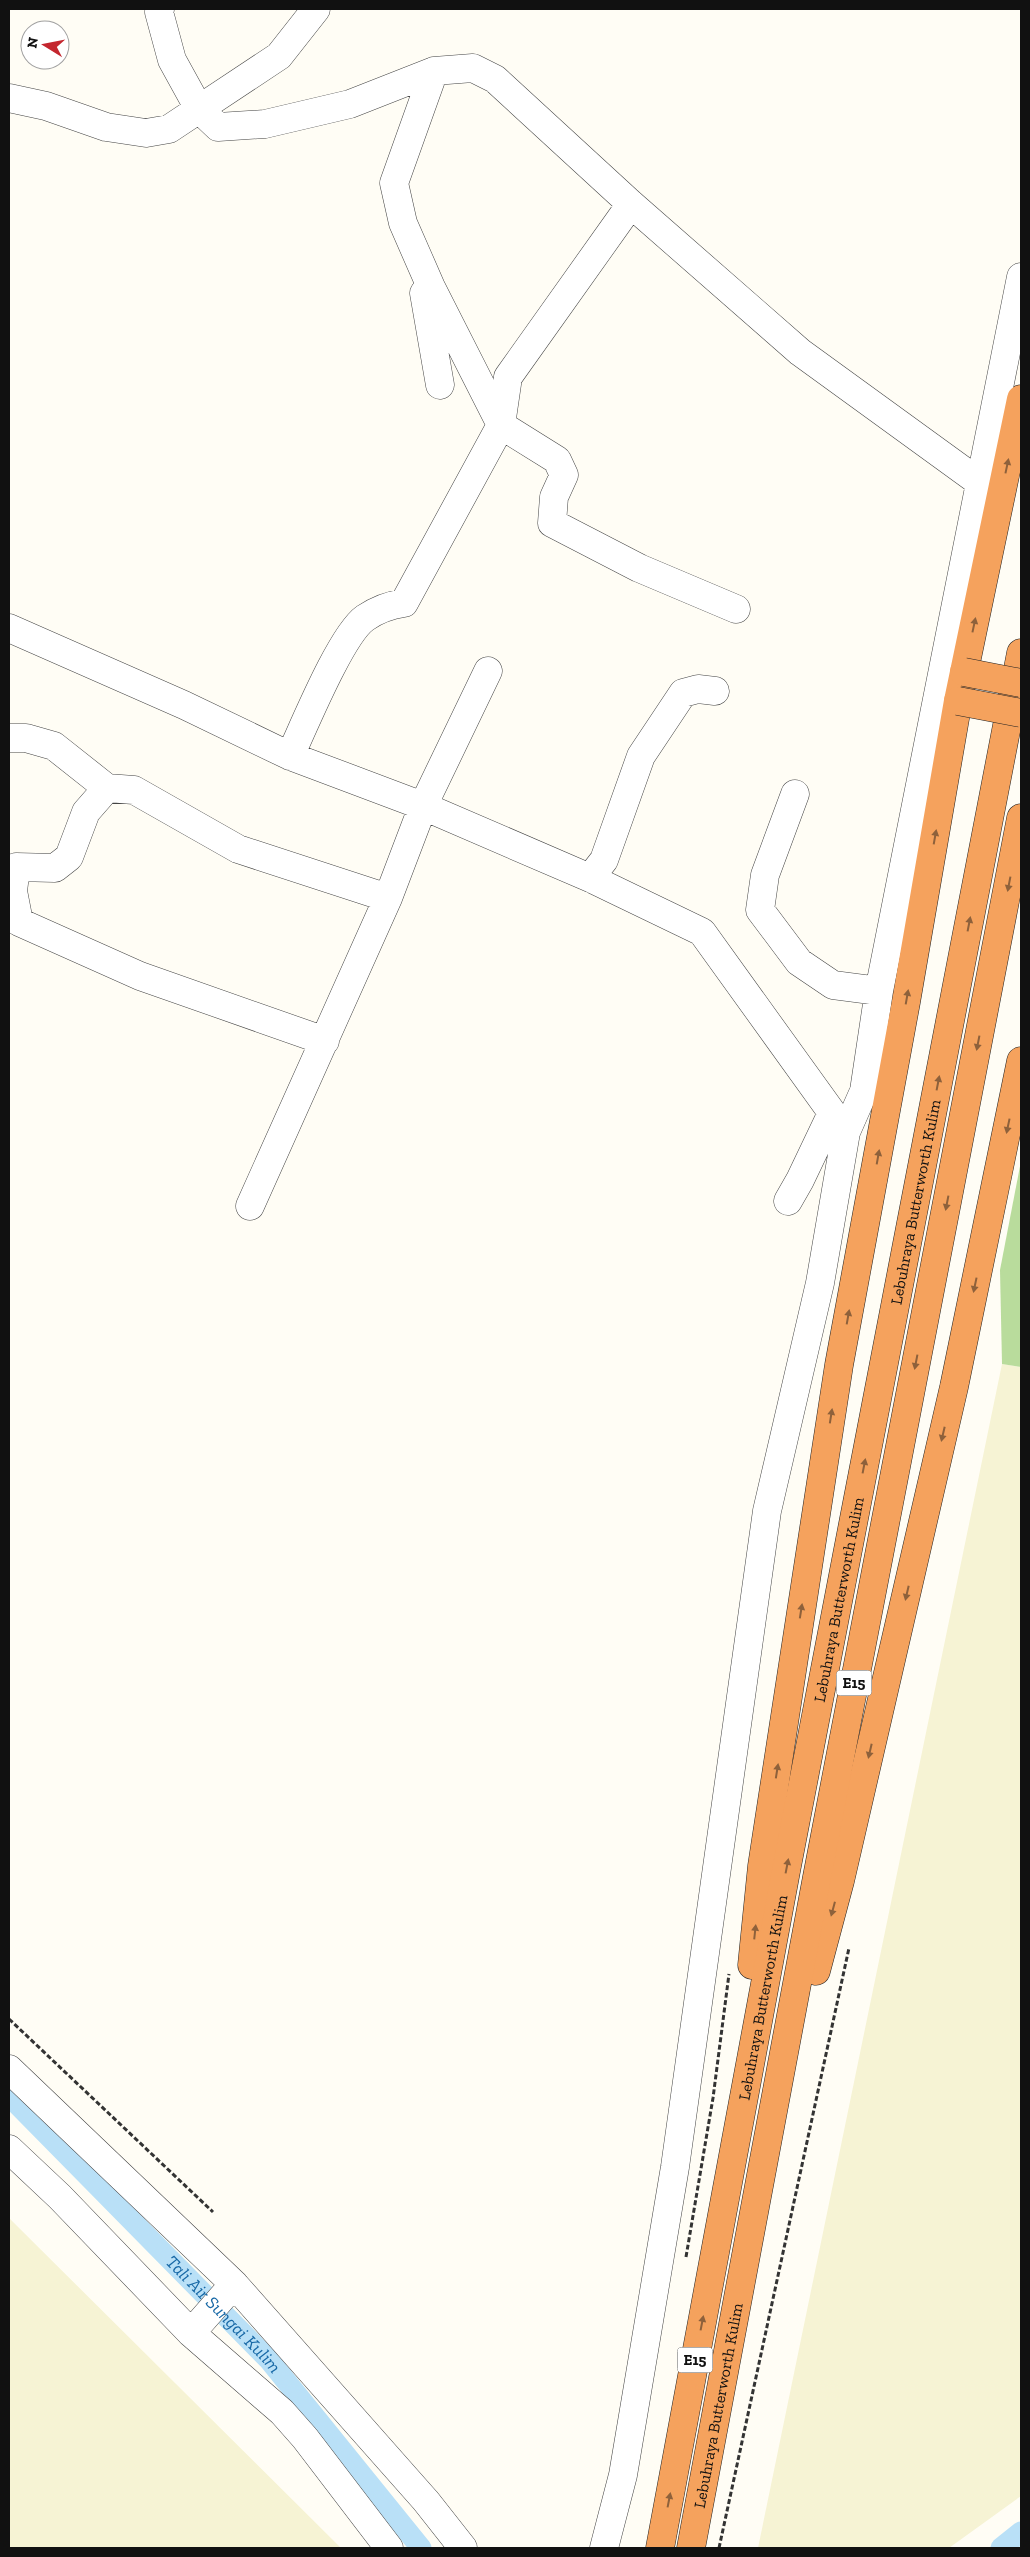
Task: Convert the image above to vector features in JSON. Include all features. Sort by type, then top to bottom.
[{"type":"highway","points":[[730,2172],[762,1866],[839,1365],[906,1002],[958,701],[1021,399]]},
{"type":"highway","name":"Lebuhraya Butterworth Kulim","points":[[660,2548],[784,1881],[1021,653]]},
{"type":"highway","points":[[964,672],[1021,684]]},
{"type":"highway","points":[[958,701],[1021,712]]},
{"type":"highway","name":"Lebuhraya Butterworth Kulim","points":[[691,2548],[1021,818]]},
{"type":"highway","points":[[761,2178],[840,1881],[954,1387],[1021,1061]]},
{"type":"street","points":[[160,9],[159,12],[172,60],[193,99],[218,127],[265,124],[350,104],[434,71],[473,68],[495,79],[632,204],[800,352],[979,482]]},
{"type":"street","points":[[9,98],[46,106],[106,127],[146,133],[169,129],[193,99],[279,56],[316,9]]},
{"type":"street","points":[[434,71],[394,183],[403,223],[501,425],[557,460],[564,475],[554,497],[552,522],[639,568],[736,609]]},
{"type":"street","points":[[290,756],[346,641],[364,619],[387,606],[404,602],[501,425],[508,377],[632,204]]},
{"type":"street","points":[[417,255],[440,385]]},
{"type":"street","points":[[788,1201],[838,1123],[864,1091],[879,991],[1021,277]]},
{"type":"street","points":[[9,628],[184,705],[290,756],[423,806],[590,878],[702,932],[838,1123],[820,1283],[767,1511],[673,2177],[623,2475],[604,2548]]},
{"type":"street","points":[[250,1206],[388,898],[423,806],[488,671]]},
{"type":"street","points":[[590,878],[604,860],[641,756],[667,716],[683,693],[698,689],[715,691]]},
{"type":"street","points":[[9,738],[26,738],[54,746],[107,788],[134,790],[238,849],[388,898]]},
{"type":"street","points":[[107,788],[86,812],[68,857],[55,868],[16,865],[14,891],[19,922],[140,976],[325,1041]]},
{"type":"street","points":[[795,794],[764,875],[760,910],[799,962],[834,985],[879,991]]},
{"type":"street","points":[[9,2069],[231,2288],[426,2502],[463,2548]]},
{"type":"street","points":[[9,2149],[282,2412],[305,2438],[389,2548]]},
{"type":"street","points":[[194,2329],[231,2288]]},
{"type":"path","points":[[719,2548],[850,1943]]},
{"type":"path","points":[[9,2019],[213,2212]]},
{"type":"shaded area","points":[[1002,1364],[1021,1367],[1021,2496],[949,2548],[758,2548]]},
{"type":"shaded area","points":[[9,2218],[341,2548],[9,2548]]},
{"type":"green space","points":[[1021,1161],[1021,1367],[1002,1364],[1000,1270]]},
{"type":"waterway","name":"Tali Air Sungai Kulim","points":[[9,2096],[269,2360],[421,2548]]},
{"type":"waterway","points":[[1001,2548],[1021,2532]]}]
